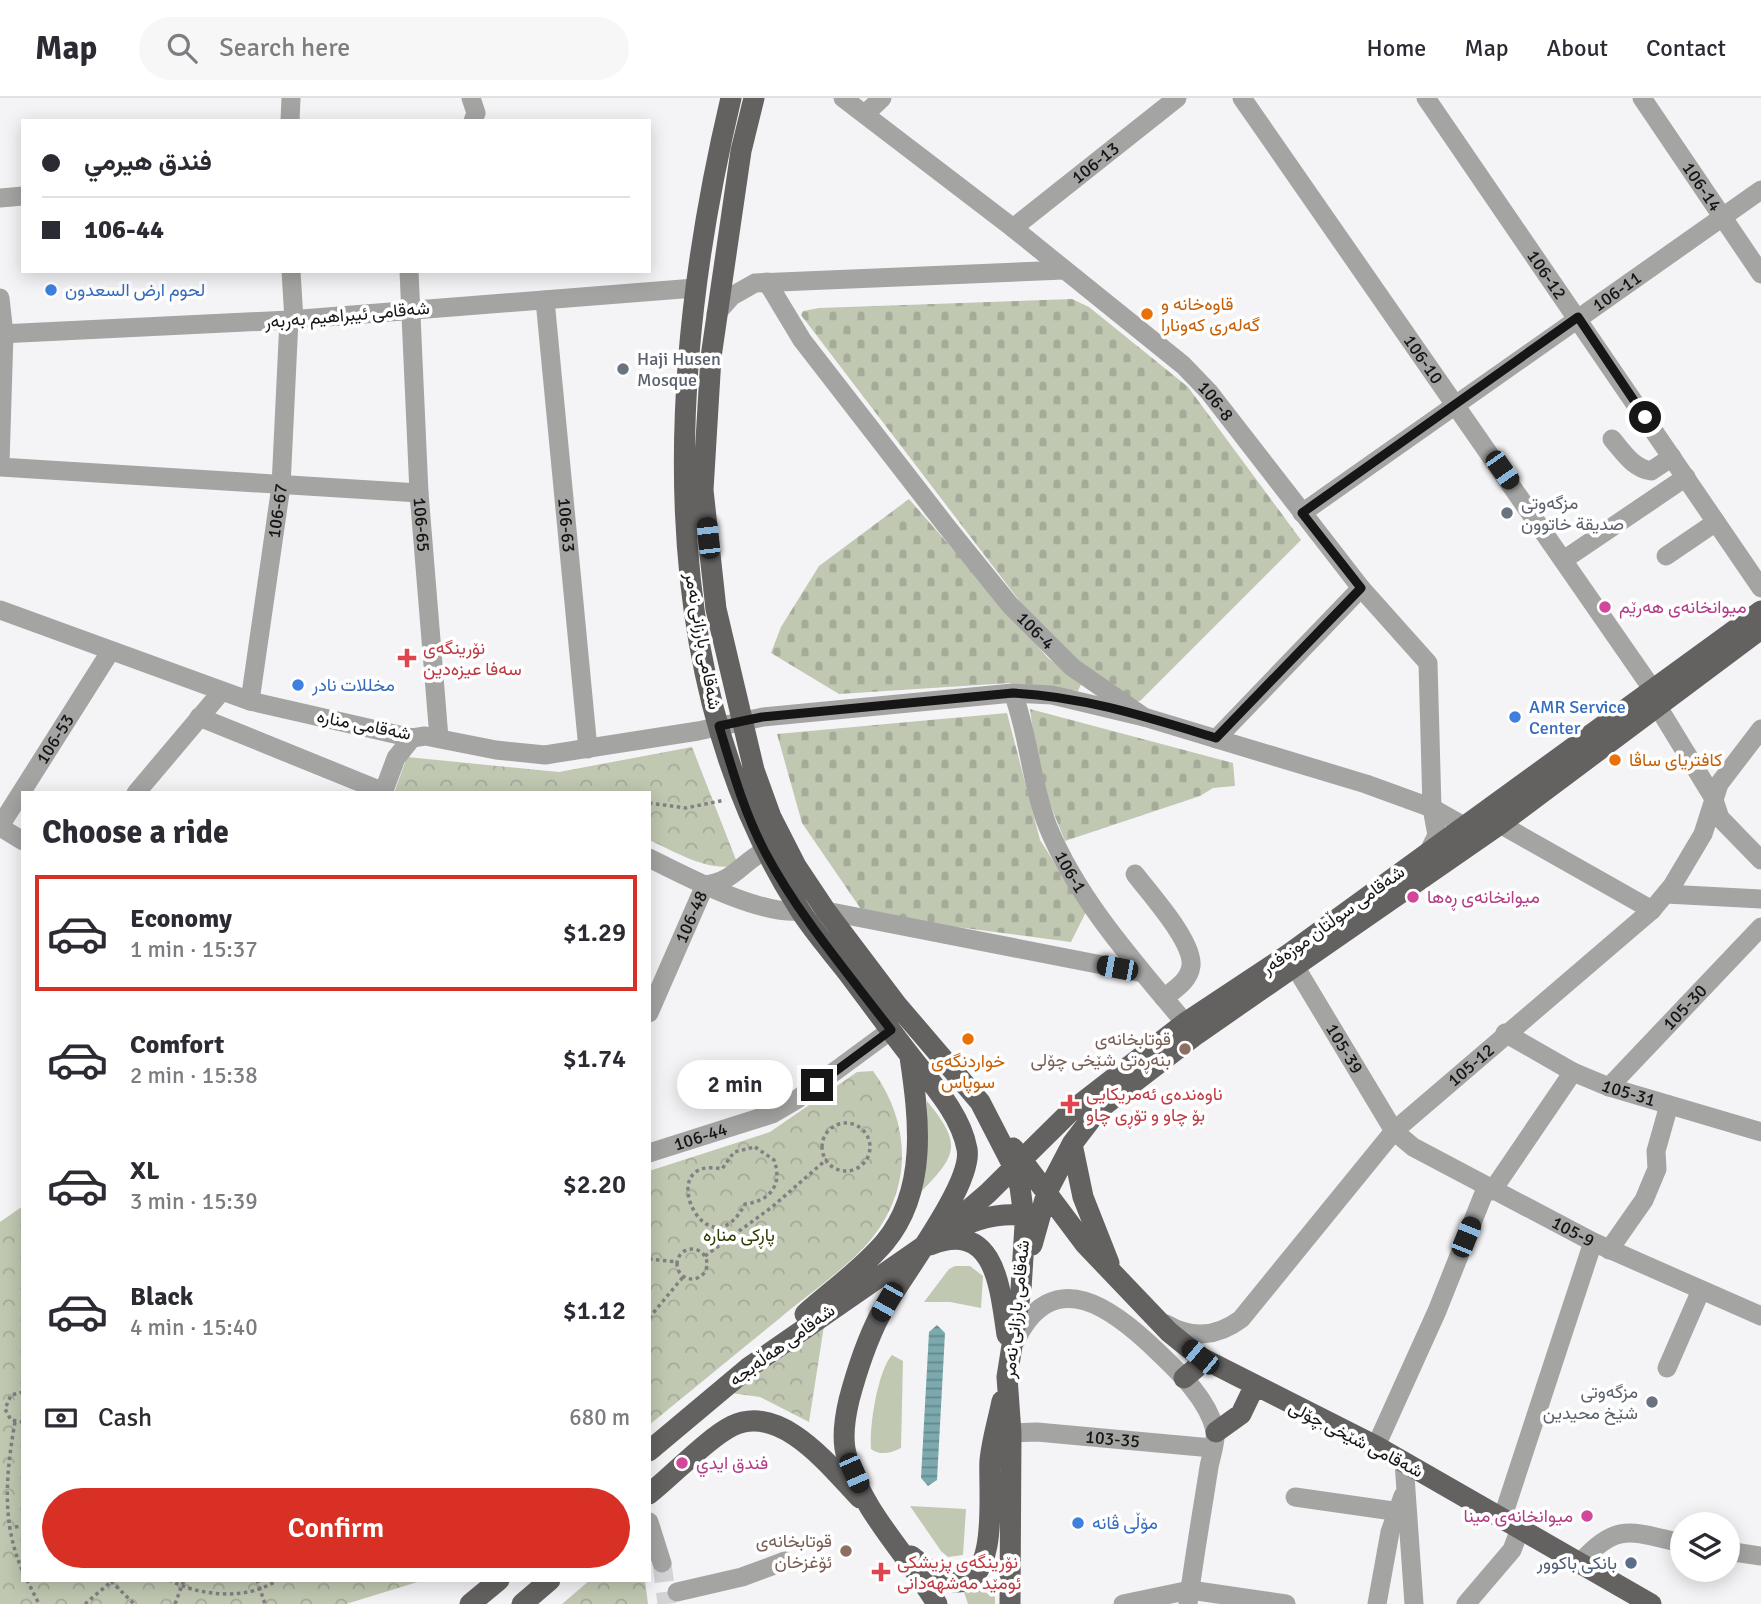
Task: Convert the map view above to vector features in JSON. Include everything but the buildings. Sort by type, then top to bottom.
[{"type":"main road","name":"شەقامی بارزانی نەمر","points":[[731,98],[695,288],[683,489],[694,600],[719,726],[740,796],[764,850],[800,911],[891,1030],[958,1124],[969,1159],[929,1243],[879,1317],[857,1370],[847,1409],[846,1455],[870,1508],[937,1604]]},
{"type":"main road","name":"شەقامی بارزانی نەمر","points":[[754,98],[741,151],[716,314],[703,490],[716,608],[741,721],[771,817],[796,866],[826,911],[990,1118]]},
{"type":"main road","name":"شەقامی سوڵتان موزەفەر","points":[[1031,1216],[1072,1144],[1104,1105],[1197,1034],[1296,968],[1500,824],[1761,611]]},
{"type":"main road","name":"شەقامی سوڵتان موزەفەر","points":[[929,1243],[1018,1164],[1070,1112],[1185,1023],[1289,954],[1464,827],[1761,629]]},
{"type":"main road","points":[[748,1367],[881,1247],[900,1218],[918,1156],[917,1103],[909,1055]]},
{"type":"main road","name":"شەقامی شێخی چۆلی","points":[[990,1118],[1018,1164],[1047,1192],[1085,1244],[1145,1307],[1200,1357],[1254,1387],[1376,1446],[1651,1604]]},
{"type":"main road","points":[[1072,1144],[1083,1197],[1114,1275]]},
{"type":"main road","name":"شەقامی بارزانی نەمر","points":[[1010,1604],[1011,1433],[1007,1377],[1031,1216],[1023,1199],[1018,1164]]},
{"type":"main road","points":[[929,1243],[991,1216],[1031,1216]]},
{"type":"main road","name":"شەقامی شێخی چۆلی","points":[[1031,1216],[1056,1225],[1085,1244]]},
{"type":"main road","points":[[929,1243],[951,1238],[976,1246],[988,1255],[995,1267],[1010,1352]]},
{"type":"main road","name":"شەقامی هەڵەبجە","points":[[651,1449],[748,1367],[929,1243]]},
{"type":"main road","points":[[1184,1378],[1196,1368],[1200,1357]]},
{"type":"main road","points":[[898,1547],[948,1581],[964,1581],[978,1569],[987,1548],[991,1452],[1007,1377]]},
{"type":"main road","points":[[1214,1440],[1241,1414],[1254,1387]]},
{"type":"main road","points":[[651,1492],[727,1429],[748,1422],[771,1425],[805,1440],[870,1508]]},
{"type":"main road","points":[[470,1604],[497,1582]]},
{"type":"main road","points":[[522,1604],[548,1582]]},
{"type":"street","points":[[290,119],[291,98]]},
{"type":"street","points":[[471,98],[476,113],[474,119]]},
{"type":"street","name":"106-8","points":[[843,98],[1013,228],[1183,365],[1209,393],[1361,588],[1428,663],[1432,808],[1437,835],[1428,853]]},
{"type":"street","points":[[865,114],[882,98]]},
{"type":"street","name":"106-13","points":[[1013,228],[1177,98]]},
{"type":"street","name":"106-10","points":[[1242,98],[1565,559],[1656,698],[1713,797],[1720,818],[1758,851]]},
{"type":"street","name":"106-12","points":[[1426,98],[1578,317],[1761,589]]},
{"type":"street","name":"106-14","points":[[1642,98],[1761,274]]},
{"type":"street","name":"106-11","points":[[1302,513],[1761,190]]},
{"type":"street","points":[[0,198],[21,196]]},
{"type":"street","points":[[724,260],[741,276],[761,282],[1064,270]]},
{"type":"street","name":"106-67","points":[[250,701],[281,486],[291,320],[291,273]]},
{"type":"street","name":"106-65","points":[[409,273],[413,309],[419,493],[439,738]]},
{"type":"street","points":[[716,314],[732,296],[761,282]]},
{"type":"street","name":"106-4","points":[[761,282],[802,340],[1010,605],[1072,667],[1144,717],[1355,780],[1432,808],[1464,827]]},
{"type":"street","name":"شەقامی ئیبراهیم بەربەر","points":[[2,334],[291,320],[695,288]]},
{"type":"street","points":[[0,298],[0,466],[419,493]]},
{"type":"street","name":"106-63","points":[[545,300],[588,749]]},
{"type":"street","points":[[1612,439],[1636,467],[1646,470],[1651,471],[1672,457]]},
{"type":"street","points":[[1565,559],[1686,477]]},
{"type":"street","points":[[1666,556],[1716,522]]},
{"type":"street","points":[[1216,738],[1361,588]]},
{"type":"street","name":"شەقامی منارە","points":[[0,610],[250,701],[412,738],[439,738],[496,750],[545,755],[741,721],[1013,693],[1052,695],[1144,717]]},
{"type":"street","name":"106-53","points":[[23,791],[110,652]]},
{"type":"street","points":[[138,791],[222,691]]},
{"type":"street","name":"106-1","points":[[1013,693],[1047,825],[1096,909],[1143,973],[1185,1023]]},
{"type":"street","points":[[199,717],[381,791]]},
{"type":"street","name":"105-12","points":[[1145,1307],[1164,1323],[1185,1333],[1209,1334],[1231,1326],[1249,1311],[1394,1131],[1505,1033],[1652,910],[1666,894],[1706,827],[1713,797],[1761,729]]},
{"type":"street","points":[[383,791],[397,758],[412,738]]},
{"type":"street","name":"106-53","points":[[0,827],[21,794]]},
{"type":"street","points":[[1500,824],[1652,910]]},
{"type":"street","points":[[0,827],[21,840]]},
{"type":"street","name":"106-48","points":[[651,1008],[705,885],[722,884],[749,859],[764,850]]},
{"type":"street","points":[[651,860],[705,885],[783,913],[800,911]]},
{"type":"street","points":[[1135,874],[1187,944],[1191,965],[1185,981],[1164,998]]},
{"type":"street","points":[[1666,894],[1761,900]]},
{"type":"street","points":[[826,911],[1143,973]]},
{"type":"street","name":"105-30","points":[[1609,1087],[1761,927]]},
{"type":"street","name":"105-39","points":[[1296,968],[1394,1131]]},
{"type":"street","name":"106-44","points":[[651,1152],[772,1114],[796,1100],[891,1030]]},
{"type":"street","name":"105-31","points":[[1505,1033],[1573,1072],[1609,1087],[1761,1132]]},
{"type":"street","points":[[1376,1446],[1489,1190],[1573,1072]]},
{"type":"street","points":[[1466,1604],[1512,1550],[1511,1524],[1601,1246],[1644,1200],[1657,1169],[1659,1138],[1669,1105]]},
{"type":"street","name":"105-9","points":[[1394,1131],[1413,1147],[1489,1190],[1601,1246],[1761,1316]]},
{"type":"street","points":[[1667,1368],[1701,1290]]},
{"type":"street","points":[[1010,1352],[1027,1320],[1037,1311],[1059,1299],[1081,1298],[1124,1321],[1184,1378],[1214,1440],[1189,1597]]},
{"type":"street","name":"103-35","points":[[1011,1433],[1214,1440]]},
{"type":"street","points":[[1404,1462],[1402,1512],[1414,1604]]},
{"type":"street","points":[[1295,1497],[1402,1512]]},
{"type":"street","points":[[1377,1604],[1390,1532],[1402,1512]]},
{"type":"street","points":[[651,1528],[662,1563]]},
{"type":"street","points":[[1580,1563],[1596,1544],[1619,1531],[1670,1541]]},
{"type":"street","points":[[1740,1553],[1761,1556]]},
{"type":"street","points":[[677,1592],[742,1577],[785,1561]]},
{"type":"street","points":[[1123,1604],[1189,1597],[1286,1604]]},
{"type":"path","points":[[651,803],[687,808],[740,796]]},
{"type":"path","points":[[850,1123],[866,1133],[870,1151],[860,1166],[842,1170],[833,1167],[827,1159],[824,1142],[832,1126],[850,1123]]},
{"type":"path","points":[[755,1147],[774,1160],[778,1170],[774,1191],[766,1198],[745,1204],[733,1221],[710,1225],[695,1215],[687,1193],[688,1184],[699,1170],[708,1167],[722,1169],[734,1152],[755,1147]]},
{"type":"path","points":[[705,1256],[772,1207],[827,1159]]},
{"type":"path","points":[[766,1198],[772,1207]]},
{"type":"path","points":[[733,1221],[739,1231]]},
{"type":"path","points":[[689,1249],[705,1256],[705,1273],[695,1280],[683,1278],[677,1268],[677,1262],[679,1256],[689,1249]]},
{"type":"path","points":[[651,1259],[677,1262]]},
{"type":"path","points":[[651,1316],[683,1278]]},
{"type":"path","points":[[21,1392],[10,1395],[5,1404],[7,1415],[15,1422],[21,1422]]},
{"type":"path","points":[[15,1422],[8,1460],[8,1528],[21,1566]]},
{"type":"path","points":[[8,1528],[21,1526]]},
{"type":"path","points":[[28,1582],[39,1604]]},
{"type":"path","points":[[85,1604],[110,1582]]},
{"type":"path","points":[[112,1582],[134,1604]]},
{"type":"path","points":[[173,1582],[209,1593],[260,1588],[273,1582]]},
{"type":"path","points":[[175,1604],[183,1582]]},
{"type":"path","points":[[258,1582],[265,1604]]},
{"type":"green space","points":[[1072,299],[1089,307],[1188,387],[1301,540],[1140,701],[1132,701],[1086,668],[1037,624],[801,315],[803,311],[819,308]]},
{"type":"green space","points":[[909,499],[1048,658],[1082,682],[1078,691],[1010,683],[839,694],[771,653],[781,627],[819,566]]},
{"type":"green space","points":[[1030,709],[1233,763],[1235,786],[1213,788],[1200,796],[1065,841],[1039,777]]},
{"type":"green space","points":[[1007,713],[1040,840],[1086,912],[1071,942],[865,915],[802,823],[777,734]]},
{"type":"green space","points":[[692,747],[738,865],[727,867],[704,864],[651,841],[651,791],[395,791],[407,757],[559,772]]},
{"type":"green space","name":"پاڕکی منارە","points":[[873,1071],[886,1091],[900,1135],[900,1180],[883,1223],[868,1243],[846,1264],[651,1423],[651,1170],[770,1132],[857,1072]]},
{"type":"green space","points":[[927,1101],[946,1129],[951,1149],[942,1169],[920,1193],[927,1144]]},
{"type":"green space","points":[[21,1207],[21,1582],[418,1582],[346,1604],[0,1604],[0,1222]]},
{"type":"green space","points":[[955,1266],[970,1266],[983,1276],[981,1308],[950,1302],[924,1302],[949,1269]]},
{"type":"green space","points":[[824,1326],[809,1422],[760,1397],[731,1393]]},
{"type":"green space","points":[[892,1355],[903,1361],[901,1448],[882,1453],[871,1449],[871,1427],[879,1386]]},
{"type":"green space","points":[[910,1506],[966,1509],[963,1555],[948,1557],[941,1551]]},
{"type":"green space","points":[[995,1576],[995,1604],[968,1604],[964,1592],[983,1586]]},
{"type":"green space","points":[[588,1582],[645,1582],[648,1604],[562,1604]]},
{"type":"water","points":[[937,1325],[945,1333],[937,1480],[928,1486],[921,1478],[929,1332]]},
{"type":"tunnel","points":[[662,1563],[667,1604]]},
{"type":"place","name":"لحوم ارض السعدون","points":[[51,290]]},
{"type":"place","name":"قاوەخانە و گەلەری کەونارا","points":[[1147,314]]},
{"type":"place","name":"Haji Husen Mosque","points":[[623,369]]},
{"type":"place","name":"مزگەوتی صديقة خاتوون","points":[[1507,513]]},
{"type":"place","name":"میوانخانەی هەرێم","points":[[1605,607]]},
{"type":"place","name":"نۆرینگەی سەفا عیزەدین","points":[[407,658]]},
{"type":"place","name":"مخللات نادر","points":[[298,685]]},
{"type":"place","name":"AMR Service Center","points":[[1515,717]]},
{"type":"place","name":"کافتریای ساڤا","points":[[1615,760]]},
{"type":"place","name":"میوانخانەی ڕەها","points":[[1413,897]]},
{"type":"place","name":"خواردنگەی سوپاس","points":[[968,1039]]},
{"type":"place","name":"قوتابخانەی بنەڕەتی شێخی چۆلی","points":[[1185,1049]]},
{"type":"place","name":"ناوەندەی ئەمریکایی بۆ چاو و تۆڕی چاو","points":[[1070,1104]]},
{"type":"place","name":"مزگەوتی شێخ محیدین","points":[[1652,1402]]},
{"type":"place","name":"فندق ايدي","points":[[682,1463]]},
{"type":"place","name":"میوانخانەی مینا","points":[[1587,1516]]},
{"type":"place","name":"مۆڵی ڤانە","points":[[1078,1523]]},
{"type":"place","name":"قوتابخانەی ئۆغزخان","points":[[846,1551]]},
{"type":"place","name":"بانکی باکوور","points":[[1631,1563]]},
{"type":"place","name":"نۆرینگەی پزیشکی ئومێد مەشهەدانی","points":[[881,1572]]},
{"type":"route","points":[[817,1085],[891,1030],[800,911],[764,850],[740,796],[719,726],[762,717],[1013,693],[1052,695],[1216,738],[1361,588],[1302,513],[1578,317],[1645,417]]}]
